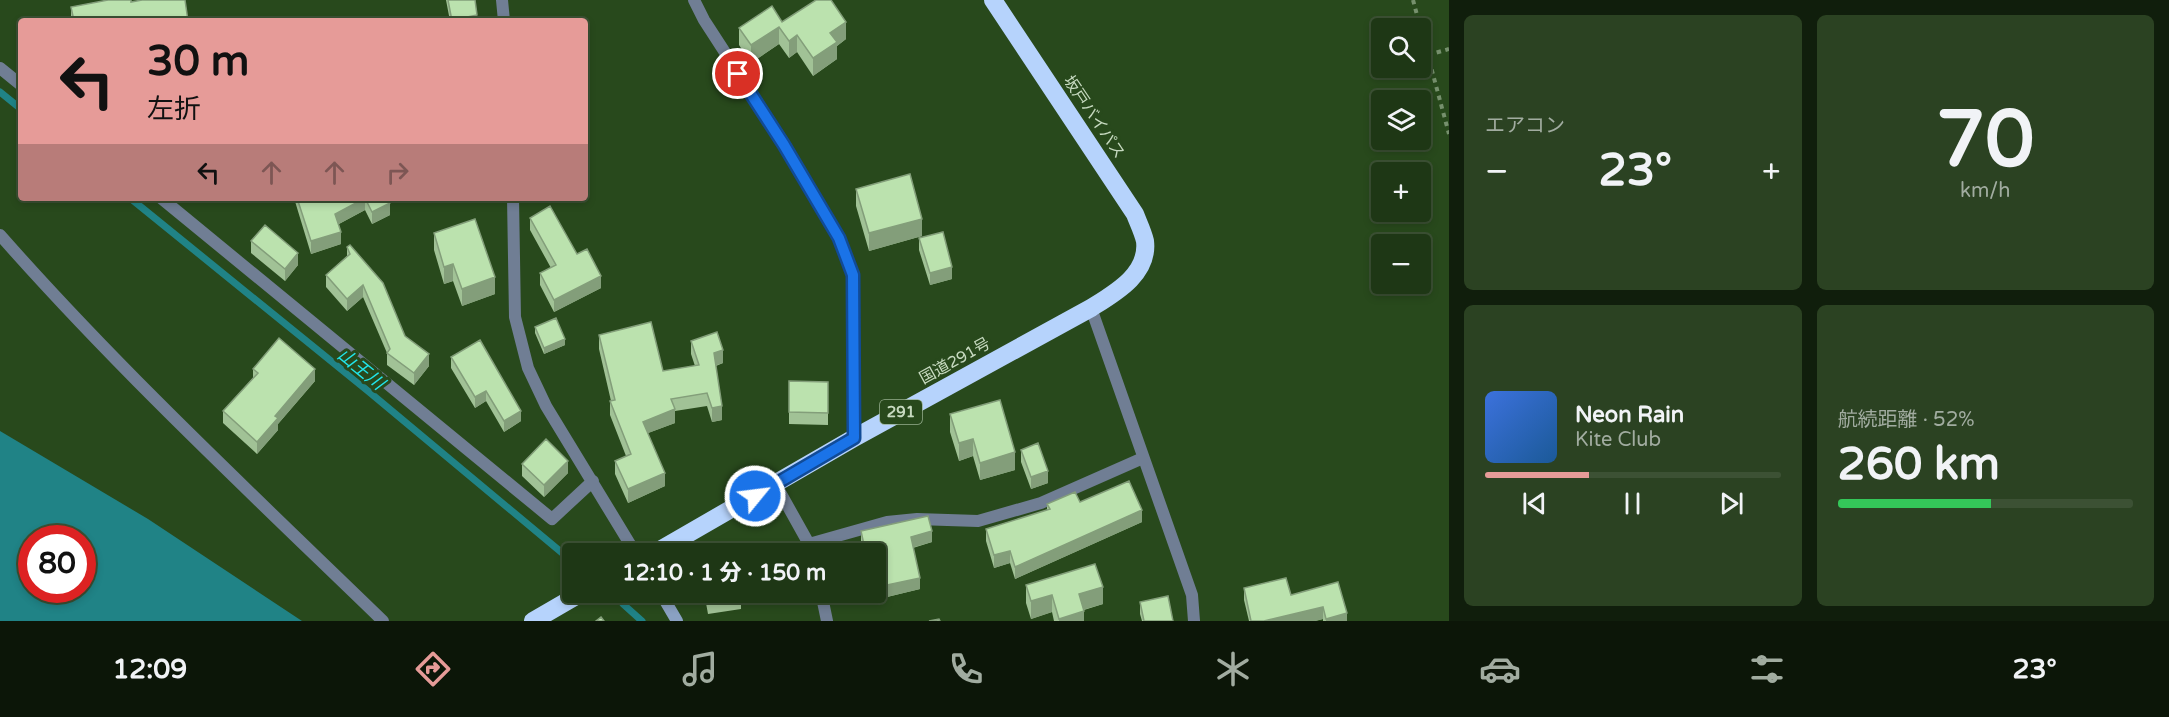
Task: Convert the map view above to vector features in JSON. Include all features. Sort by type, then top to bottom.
[{"type":"highway","name":"坂戸バイパス","points":[[993,0],[1135,214],[1145,241],[1142,263]]},
{"type":"highway","name":"国道291号","points":[[673,543],[854,438],[1091,308],[1124,286],[1142,263]]},
{"type":"highway","points":[[533,621],[565,603]]},
{"type":"main road","points":[[666,603],[677,621]]},
{"type":"street","points":[[502,0],[504,18]]},
{"type":"street","points":[[694,0],[704,20],[784,145],[839,238],[853,275],[854,438]]},
{"type":"street","points":[[0,68],[18,83]]},
{"type":"street","points":[[165,201],[552,519],[593,481]]},
{"type":"street","points":[[513,201],[515,316],[528,368],[546,406],[630,543]]},
{"type":"street","points":[[0,235],[58,301],[383,621]]},
{"type":"street","points":[[1091,308],[1192,595],[1194,621]]},
{"type":"street","points":[[827,543],[887,522],[917,519],[978,521],[1041,502],[1143,458]]},
{"type":"street","points":[[776,485],[807,543]]},
{"type":"street","points":[[823,603],[827,621]]},
{"type":"path","points":[[1413,0],[1418,18]]},
{"type":"path","points":[[1431,54],[1449,49]]},
{"type":"path","points":[[1431,66],[1449,134]]},
{"type":"water","points":[[0,431],[148,519],[302,621],[0,621]]},
{"type":"building","points":[[108,0],[131,0],[131,2],[185,0],[188,18],[73,18],[71,7]]},
{"type":"building","points":[[448,0],[475,0],[477,15],[468,18],[451,18]]},
{"type":"building","points":[[816,0],[831,0],[846,22],[830,33],[837,42],[813,58],[797,35],[789,41],[779,27],[751,45],[739,28],[772,6],[782,22]]},
{"type":"building","points":[[910,174],[922,219],[869,233],[856,189]]},
{"type":"building","points":[[298,201],[359,201],[335,214],[341,232],[311,241]]},
{"type":"building","points":[[366,201],[389,201],[390,203],[372,212]]},
{"type":"building","points":[[550,206],[577,254],[587,249],[601,276],[554,300],[540,273],[556,265],[530,218]]},
{"type":"building","points":[[475,219],[495,277],[462,289],[453,264],[444,267],[434,233]]},
{"type":"building","points":[[265,225],[298,253],[285,269],[251,241]]},
{"type":"building","points":[[943,232],[952,267],[930,273],[919,238]]},
{"type":"building","points":[[350,245],[383,283],[405,336],[429,354],[414,373],[387,353],[390,349],[363,285],[347,299],[326,275],[350,254],[347,247]]},
{"type":"building","points":[[556,318],[565,339],[544,348],[535,327]]},
{"type":"building","points":[[651,322],[663,371],[699,365],[691,341],[717,332],[723,350],[714,353],[722,406],[712,408],[707,393],[671,399],[675,409],[643,422],[665,473],[628,489],[615,461],[631,454],[610,401],[615,400],[599,335]]},
{"type":"building","points":[[279,338],[315,369],[275,416],[278,418],[257,442],[223,411],[258,373],[253,369]]},
{"type":"building","points":[[480,340],[521,411],[504,421],[486,391],[475,397],[451,357]]},
{"type":"building","points":[[789,381],[828,382],[828,413],[789,412]]},
{"type":"building","points":[[1000,400],[1015,452],[980,463],[973,439],[959,443],[950,414]]},
{"type":"building","points":[[546,439],[568,461],[544,485],[522,464]]},
{"type":"building","points":[[1038,443],[1048,471],[1031,477],[1021,450]]},
{"type":"building","points":[[1129,481],[1142,510],[1015,567],[1010,551],[994,555],[986,529],[1050,509],[1047,504],[1075,492],[1080,502]]},
{"type":"building","points":[[928,516],[932,531],[911,537],[920,578],[887,585],[886,543],[864,543],[861,531]]},
{"type":"building","points":[[1095,564],[1103,587],[1079,594],[1084,611],[1059,619],[1052,595],[1031,601],[1026,585]]},
{"type":"building","points":[[1286,578],[1291,595],[1338,582],[1347,613],[1326,619],[1323,607],[1264,621],[1251,621],[1244,588]]},
{"type":"building","points":[[1168,596],[1173,621],[1144,621],[1140,602]]},
{"type":"waterway","name":"山王川","points":[[0,92],[18,107]]},
{"type":"waterway","name":"山王川","points":[[134,201],[368,391],[562,553]]},
{"type":"waterway","name":"山王川","points":[[623,604],[642,621]]},
{"type":"route","points":[[738,74],[784,145],[839,238],[853,275],[854,438],[755,496]]}]
